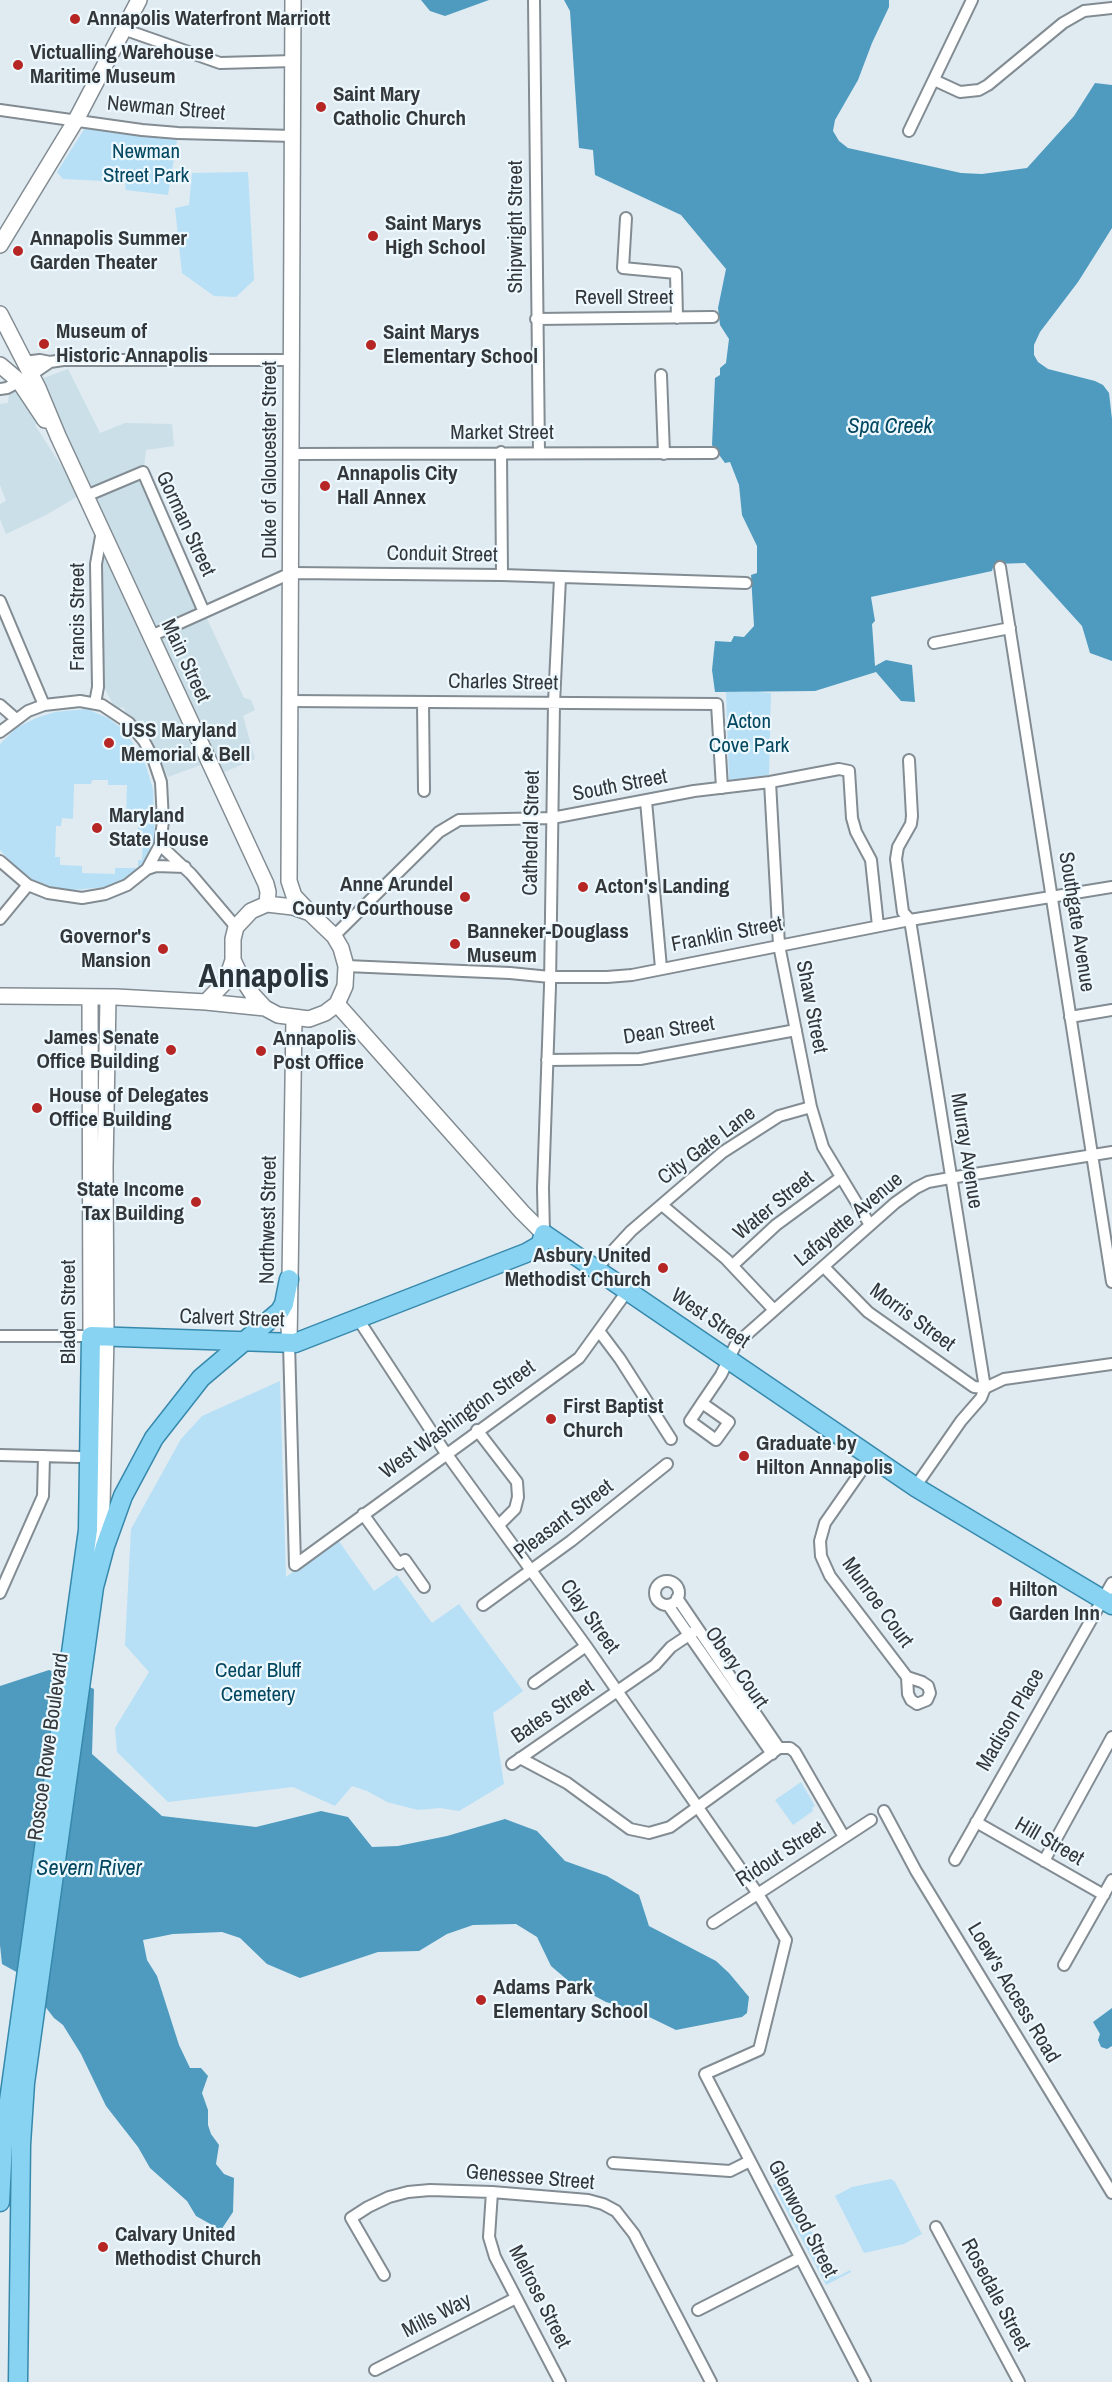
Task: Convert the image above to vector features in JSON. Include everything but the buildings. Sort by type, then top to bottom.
[{"type":"main road","points":[[0,245],[76,120],[139,0]]},
{"type":"main road","name":"Duke of Gloucester Street","points":[[293,0],[289,881],[294,896],[310,913]]},
{"type":"main road","name":"Main Street","points":[[2,322],[25,373],[58,436],[266,884],[267,904]]},
{"type":"main road","name":"Main Street","points":[[0,365],[25,373]]},
{"type":"main road","points":[[206,1002],[226,981],[233,960],[233,939],[236,927],[251,911],[267,904],[293,907],[310,913],[334,936],[341,948],[346,966],[345,986],[337,1004],[320,1016],[294,1019],[278,1015],[265,1008],[245,986],[233,960]]},
{"type":"main road","points":[[0,996],[108,997],[206,1002],[265,1008]]},
{"type":"main road","name":"Bladen Street","points":[[90,997],[102,1505],[94,1587]]},
{"type":"main road","name":"Bladen Street","points":[[82,1627],[99,1336],[108,997]]},
{"type":"main road","name":"West Street","points":[[337,1004],[544,1234],[917,1488],[1107,1602]]},
{"type":"main road","name":"Northwest Street","points":[[289,1343],[294,1019]]},
{"type":"main road","name":"Calvert Street","points":[[99,1336],[241,1343],[295,1343],[531,1251],[540,1245],[544,1234]]},
{"type":"main road","name":"Roscoe Rowe Boulevard","points":[[0,2202],[3,2144],[25,2034],[82,1627],[105,1546],[123,1496],[143,1456],[165,1423],[201,1378],[280,1311],[284,1304],[289,1279]]},
{"type":"main road","name":"Roscoe Rowe Boulevard","points":[[18,2382],[25,2034]]},
{"type":"street","name":"Shipwright Street","points":[[534,0],[538,453]]},
{"type":"street","points":[[909,131],[972,0]]},
{"type":"street","points":[[934,80],[960,92],[979,90],[1063,23],[1084,11],[1112,8]]},
{"type":"street","points":[[123,28],[220,63],[294,61]]},
{"type":"street","name":"Newman Street","points":[[0,110],[178,133],[294,136]]},
{"type":"street","points":[[626,218],[623,268],[676,273],[677,318]]},
{"type":"street","name":"Revell Street","points":[[536,319],[713,317]]},
{"type":"street","points":[[0,389],[25,373],[50,362],[63,360],[291,360]]},
{"type":"street","points":[[661,375],[664,454]]},
{"type":"street","points":[[501,452],[502,575]]},
{"type":"street","name":"Market Street","points":[[291,454],[713,453]]},
{"type":"street","name":"Gorman Street","points":[[86,496],[143,472],[204,612]]},
{"type":"street","name":"Francis Street","points":[[95,703],[98,687],[96,564],[102,531]]},
{"type":"street","name":"Southgate Avenue","points":[[1000,567],[1112,1282]]},
{"type":"street","name":"Conduit Street","points":[[151,636],[291,573],[502,575],[746,583]]},
{"type":"street","name":"Cathedral Street","points":[[544,1234],[543,1188],[550,977],[554,703],[560,578]]},
{"type":"street","points":[[0,601],[44,705]]},
{"type":"street","points":[[934,643],[1010,628]]},
{"type":"street","points":[[0,732],[28,711],[44,705],[80,701],[95,703],[119,714],[129,723],[144,741],[153,758],[163,802],[160,845],[147,869]]},
{"type":"street","name":"Charles Street","points":[[289,701],[717,704],[722,788]]},
{"type":"street","points":[[423,702],[424,791]]},
{"type":"street","points":[[0,705],[16,719]]},
{"type":"street","name":"Murray Avenue","points":[[909,760],[911,824],[898,848],[896,859],[903,912],[910,920],[985,1388]]},
{"type":"street","name":"South Street","points":[[334,936],[449,824],[459,820],[552,818],[839,769],[849,771],[852,818],[856,832],[871,860],[878,926]]},
{"type":"street","name":"Shaw Street","points":[[770,782],[779,945],[811,1107],[823,1147],[870,1225]]},
{"type":"street","points":[[646,801],[661,968]]},
{"type":"street","points":[[160,845],[185,867],[236,927]]},
{"type":"street","points":[[0,861],[28,885],[65,897],[87,898],[113,892],[147,869],[156,866],[185,867]]},
{"type":"street","points":[[0,919],[28,885]]},
{"type":"street","name":"Franklin Street","points":[[346,966],[510,973],[550,977],[607,977],[910,920],[1112,887]]},
{"type":"street","points":[[1070,1017],[1112,1010]]},
{"type":"street","name":"Dean Street","points":[[547,1060],[640,1059],[796,1030]]},
{"type":"street","name":"City Gate Lane","points":[[596,1269],[621,1241],[723,1152],[779,1116],[811,1107]]},
{"type":"street","name":"Lafayette Avenue","points":[[702,1403],[722,1375],[736,1344],[870,1225],[916,1188],[928,1182],[1112,1152]]},
{"type":"street","name":"Water Street","points":[[733,1265],[776,1225],[840,1178]]},
{"type":"street","points":[[662,1205],[733,1265],[774,1311]]},
{"type":"street","name":"Morris Street","points":[[824,1267],[868,1312],[974,1387],[985,1388]]},
{"type":"street","name":"West Washington Street","points":[[295,1565],[477,1430],[579,1358],[628,1290]]},
{"type":"street","name":"Clay Street","points":[[358,1319],[446,1454],[586,1646],[758,1894],[786,1940],[759,2050],[705,2074]]},
{"type":"street","points":[[599,1331],[620,1359],[671,1439]]},
{"type":"street","name":"Calvert Street","points":[[0,1336],[99,1336]]},
{"type":"street","name":"Northwest Street","points":[[289,1343],[295,1565]]},
{"type":"street","points":[[917,1488],[920,1480],[961,1421],[981,1398],[985,1388],[1004,1379],[1112,1364]]},
{"type":"street","points":[[477,1430],[517,1482],[518,1497],[515,1509],[499,1525]]},
{"type":"street","points":[[0,1455],[79,1456]]},
{"type":"street","points":[[0,1593],[43,1496],[44,1456]]},
{"type":"street","name":"Munroe Court","points":[[871,1457],[825,1523],[820,1541],[821,1556],[830,1576],[907,1677]]},
{"type":"street","name":"Pleasant Street","points":[[483,1605],[571,1541],[667,1464]]},
{"type":"street","points":[[363,1514],[399,1564],[405,1560],[424,1587]]},
{"type":"street","points":[[1107,1602],[1112,1583]]},
{"type":"street","name":"Obery Court","points":[[673,1601],[776,1751]]},
{"type":"street","name":"Madison Place","points":[[955,1860],[1107,1602]]},
{"type":"street","name":"Bates Street","points":[[694,1632],[671,1647],[661,1660],[516,1761],[567,1783],[630,1829],[649,1833],[669,1827],[697,1807]]},
{"type":"street","points":[[534,1683],[586,1646]]},
{"type":"street","points":[[1044,1861],[1112,1737]]},
{"type":"street","points":[[697,1807],[776,1751],[790,1748],[795,1752],[844,1837]]},
{"type":"street","name":"Loew's Access Road","points":[[884,1811],[916,1871],[1112,2193]]},
{"type":"street","name":"Ridout Street","points":[[713,1923],[871,1820]]},
{"type":"street","name":"Hill Street","points":[[976,1822],[1104,1895]]},
{"type":"street","points":[[1064,1965],[1112,1880]]},
{"type":"street","name":"Glenwood Street","points":[[705,2074],[865,2382]]},
{"type":"street","points":[[613,2163],[730,2171],[750,2160]]},
{"type":"street","name":"Genessee Street","points":[[384,2275],[351,2218],[368,2207],[408,2192],[430,2190],[492,2192],[588,2200],[603,2204],[616,2211],[634,2234],[711,2382]]},
{"type":"street","name":"Melrose Street","points":[[492,2192],[489,2237],[495,2257],[560,2382]]},
{"type":"street","name":"Rosedale Street","points":[[936,2228],[1019,2382]]},
{"type":"street","points":[[698,2310],[800,2258]]},
{"type":"street","name":"Mills Way","points":[[375,2370],[516,2298]]},
{"type":"shaded area","points":[[68,369],[100,433],[125,423],[172,424],[174,446],[146,450],[144,467],[130,475],[134,482],[139,481],[146,488],[244,698],[251,700],[255,710],[243,716],[255,759],[220,774],[214,760],[168,777],[143,720],[133,724],[123,707],[116,710],[104,687],[100,558],[115,552],[38,380]]},
{"type":"shaded area","points":[[14,389],[40,421],[35,425],[80,495],[46,515],[6,534],[0,519],[0,504],[6,501],[0,485],[0,404],[8,403],[9,392]]},
{"type":"green space","name":"Newman Street Park","points":[[85,128],[177,140],[168,195],[126,190],[125,182],[63,179],[57,172]]},
{"type":"green space","points":[[248,172],[254,280],[236,297],[214,296],[182,273],[175,208],[189,205],[192,173]]},
{"type":"green space","name":"Acton Cove Park","points":[[750,687],[759,687],[759,692],[771,693],[769,775],[729,780],[726,692],[750,692]]},
{"type":"green space","points":[[87,709],[108,718],[125,731],[144,760],[153,789],[155,844],[148,860],[138,869],[118,883],[107,887],[71,890],[53,888],[33,880],[17,868],[0,850],[0,744],[16,728],[55,712]],"holes":[[[92,780],[108,780],[108,785],[127,785],[126,821],[138,821],[138,830],[143,831],[142,860],[138,860],[138,868],[115,868],[115,874],[82,873],[82,866],[60,865],[60,857],[55,857],[56,826],[61,826],[62,818],[73,819],[74,784],[91,784]]]},
{"type":"green space","name":"Cedar Bluff Cemetery","points":[[280,1381],[286,1577],[338,1540],[374,1591],[397,1575],[432,1623],[459,1604],[523,1691],[493,1713],[504,1784],[459,1811],[440,1808],[418,1810],[387,1802],[352,1786],[335,1806],[293,1787],[168,1802],[117,1752],[115,1728],[149,1672],[125,1645],[131,1529],[181,1439],[202,1416]]},
{"type":"green space","points":[[801,1782],[815,1806],[812,1808],[813,1811],[793,1825],[775,1800]]},
{"type":"green space","points":[[891,2179],[895,2182],[922,2234],[904,2244],[864,2253],[835,2196],[852,2187]]},
{"type":"green space","points":[[783,2180],[837,2277],[850,2270],[851,2272],[826,2285],[773,2185]]},
{"type":"water","points":[[421,0],[489,0],[445,16],[430,11]]},
{"type":"water","name":"Spa Creek","points":[[564,0],[889,0],[889,7],[858,80],[835,120],[833,131],[839,141],[848,148],[961,173],[982,174],[1027,168],[1074,116],[1095,83],[1112,85],[1112,228],[1078,282],[1040,332],[1034,345],[1034,355],[1038,362],[1048,369],[1095,381],[1103,385],[1109,393],[1112,419],[1112,661],[1090,653],[1082,626],[1025,563],[994,564],[992,571],[871,597],[875,621],[872,624],[875,666],[886,660],[912,665],[915,702],[901,701],[876,672],[815,691],[715,692],[712,670],[715,641],[731,642],[734,636],[744,637],[754,626],[751,575],[757,573],[757,546],[742,515],[739,485],[730,462],[725,463],[712,445],[715,378],[720,375],[720,368],[726,363],[729,339],[720,325],[718,308],[726,269],[681,215],[595,175],[593,150],[579,148],[570,11]]},
{"type":"water","name":"Severn River","points":[[49,1670],[94,1689],[92,1754],[162,1816],[256,1827],[321,1811],[348,1817],[372,1847],[398,1846],[447,1836],[505,1819],[537,1831],[565,1861],[607,1876],[639,1895],[649,1926],[716,1961],[729,1973],[749,1997],[747,2013],[742,2017],[676,2030],[641,2013],[606,2002],[572,1984],[551,1966],[537,1937],[516,1924],[473,1925],[447,1934],[419,1951],[378,1952],[300,1978],[267,1964],[240,1938],[222,1932],[173,1934],[143,1940],[147,1960],[157,1976],[179,2045],[190,2068],[201,2068],[208,2076],[202,2093],[208,2110],[208,2125],[219,2145],[216,2164],[224,2174],[234,2178],[233,2212],[221,2230],[196,2216],[187,2201],[150,2168],[138,2147],[106,2106],[81,2054],[63,2025],[54,2018],[20,1974],[2,1964],[0,1945],[0,1686]]},
{"type":"water","points":[[1112,2008],[1112,2046],[1107,2049],[1101,2047],[1098,2040],[1100,2034],[1093,2022]]},
{"type":"place","name":"Annapolis Waterfront Marriott","points":[[75,19]]},
{"type":"place","name":"Victualling Warehouse Maritime Museum","points":[[18,65]]},
{"type":"place","name":"Saint Mary Catholic Church","points":[[321,107]]},
{"type":"place","name":"Saint Marys High School","points":[[373,236]]},
{"type":"place","name":"Annapolis Summer Garden Theater","points":[[18,251]]},
{"type":"place","name":"Museum of Historic Annapolis","points":[[44,344]]},
{"type":"place","name":"Saint Marys Elementary School","points":[[371,345]]},
{"type":"place","name":"Annapolis City Hall Annex","points":[[325,486]]},
{"type":"place","name":"USS Maryland Memorial & Bell","points":[[109,743]]},
{"type":"place","name":"Maryland State House","points":[[97,828]]},
{"type":"place","name":"Acton's Landing","points":[[583,887]]},
{"type":"place","name":"Anne Arundel County Courthouse","points":[[465,897]]},
{"type":"place","name":"Banneker-Douglass Museum","points":[[455,944]]},
{"type":"place","name":"Governor's Mansion","points":[[163,949]]},
{"type":"place","name":"James Senate Office Building","points":[[171,1050]]},
{"type":"place","name":"Annapolis Post Office","points":[[261,1051]]},
{"type":"place","name":"House of Delegates Office Building","points":[[37,1108]]},
{"type":"place","name":"State Income Tax Building","points":[[196,1202]]},
{"type":"place","name":"Asbury United Methodist Church","points":[[663,1268]]},
{"type":"place","name":"First Baptist Church","points":[[551,1419]]},
{"type":"place","name":"Graduate by Hilton Annapolis","points":[[744,1456]]},
{"type":"place","name":"Hilton Garden Inn","points":[[997,1602]]},
{"type":"place","name":"Adams Park Elementary School","points":[[481,2000]]},
{"type":"place","name":"Calvary United Methodist Church","points":[[103,2247]]},
{"type":"district","name":"Annapolis","points":[[264,978]]}]
